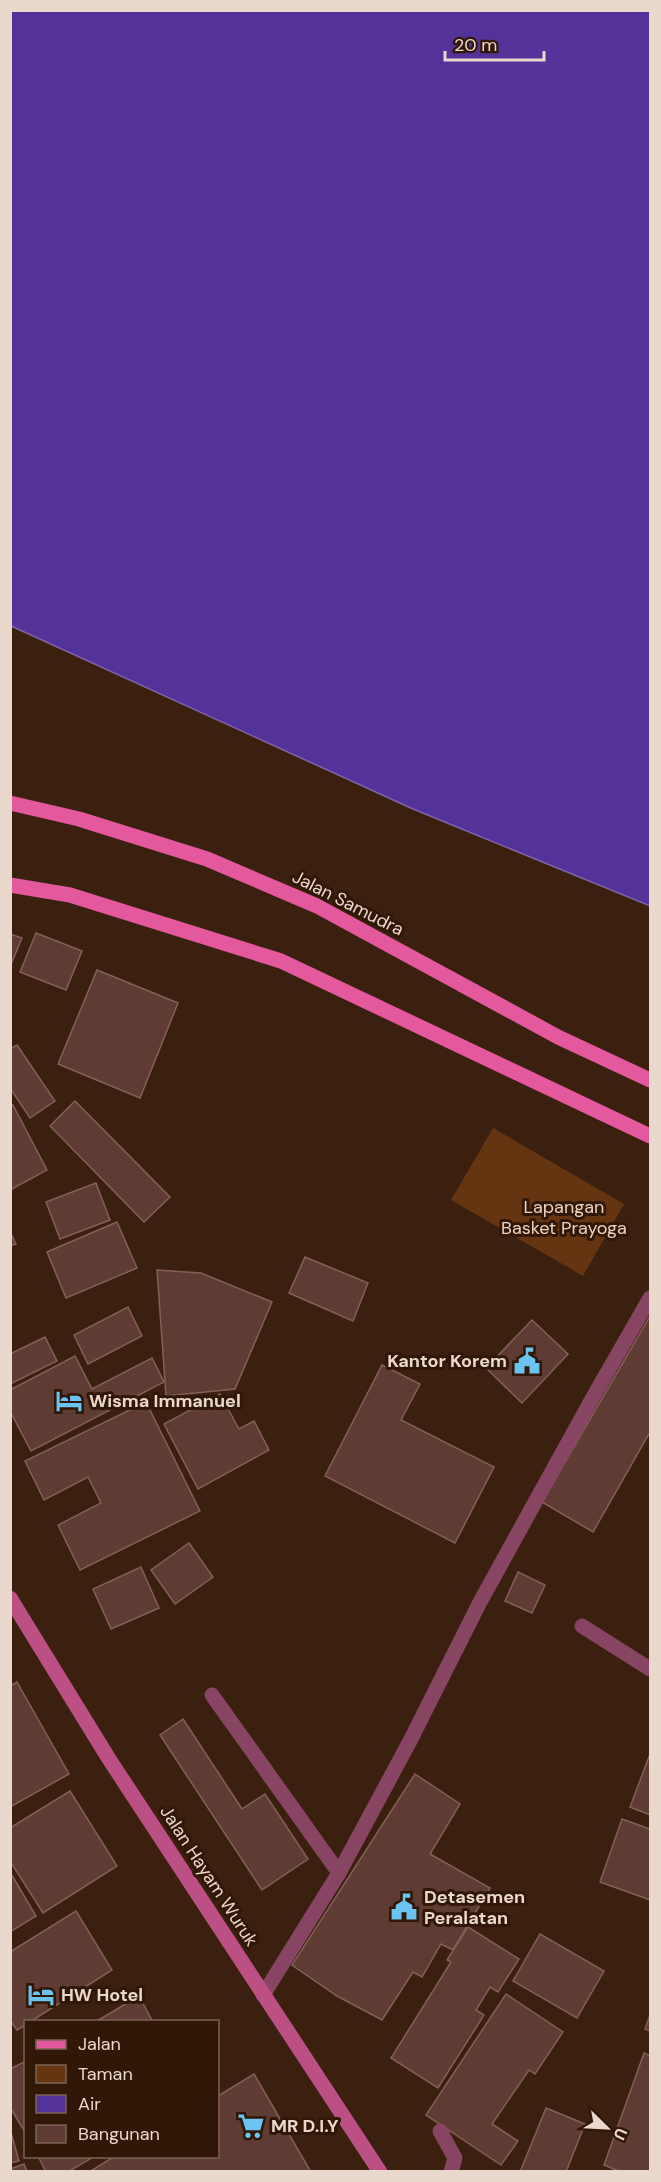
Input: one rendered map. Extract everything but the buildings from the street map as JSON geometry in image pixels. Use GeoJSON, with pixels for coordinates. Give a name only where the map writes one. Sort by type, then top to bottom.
{"type":"FeatureCollection","features":[{"type":"Feature","properties":{"kind":"main road","name":"Jalan Samudra"},"geometry":{"type":"LineString","coordinates":[[10,803],[79,819],[207,859],[317,906],[558,1037],[651,1080]]}},
{"type":"Feature","properties":{"kind":"main road"},"geometry":{"type":"LineString","coordinates":[[10,885],[70,895],[281,961],[651,1136]]}},
{"type":"Feature","properties":{"kind":"main road","name":"Jalan Hayam Wuruk"},"geometry":{"type":"LineString","coordinates":[[10,1598],[109,1760],[380,2172]]}},
{"type":"Feature","properties":{"kind":"street"},"geometry":{"type":"LineString","coordinates":[[263,1995],[339,1873],[410,1741],[480,1602],[592,1399],[651,1298]]}},
{"type":"Feature","properties":{"kind":"street"},"geometry":{"type":"LineString","coordinates":[[582,1626],[651,1669]]}},
{"type":"Feature","properties":{"kind":"street"},"geometry":{"type":"LineString","coordinates":[[212,1695],[339,1873]]}},
{"type":"Feature","properties":{"kind":"street"},"geometry":{"type":"LineString","coordinates":[[440,2131],[455,2158],[451,2172]]}},
{"type":"Feature","properties":{"kind":"green space","name":"Lapangan Basket Prayoga"},"geometry":{"type":"Polygon","coordinates":[[[493,1128],[624,1204],[583,1276],[451,1200],[493,1128]]]}},
{"type":"Feature","properties":{"kind":"water"},"geometry":{"type":"Polygon","coordinates":[[[11,10],[650,11],[650,906],[413,809],[11,626],[11,10]]]}},
{"type":"Feature","properties":{"kind":"place","name":"Kantor Korem"},"geometry":{"type":"Point","coordinates":[527,1361]}},
{"type":"Feature","properties":{"kind":"place","name":"Wisma Immanuel"},"geometry":{"type":"Point","coordinates":[69,1401]}},
{"type":"Feature","properties":{"kind":"place","name":"Detasemen Peralatan"},"geometry":{"type":"Point","coordinates":[404,1907]}},
{"type":"Feature","properties":{"kind":"place","name":"HW Hotel"},"geometry":{"type":"Point","coordinates":[41,1995]}},
{"type":"Feature","properties":{"kind":"place","name":"MR D.I.Y"},"geometry":{"type":"Point","coordinates":[251,2126]}}]}
